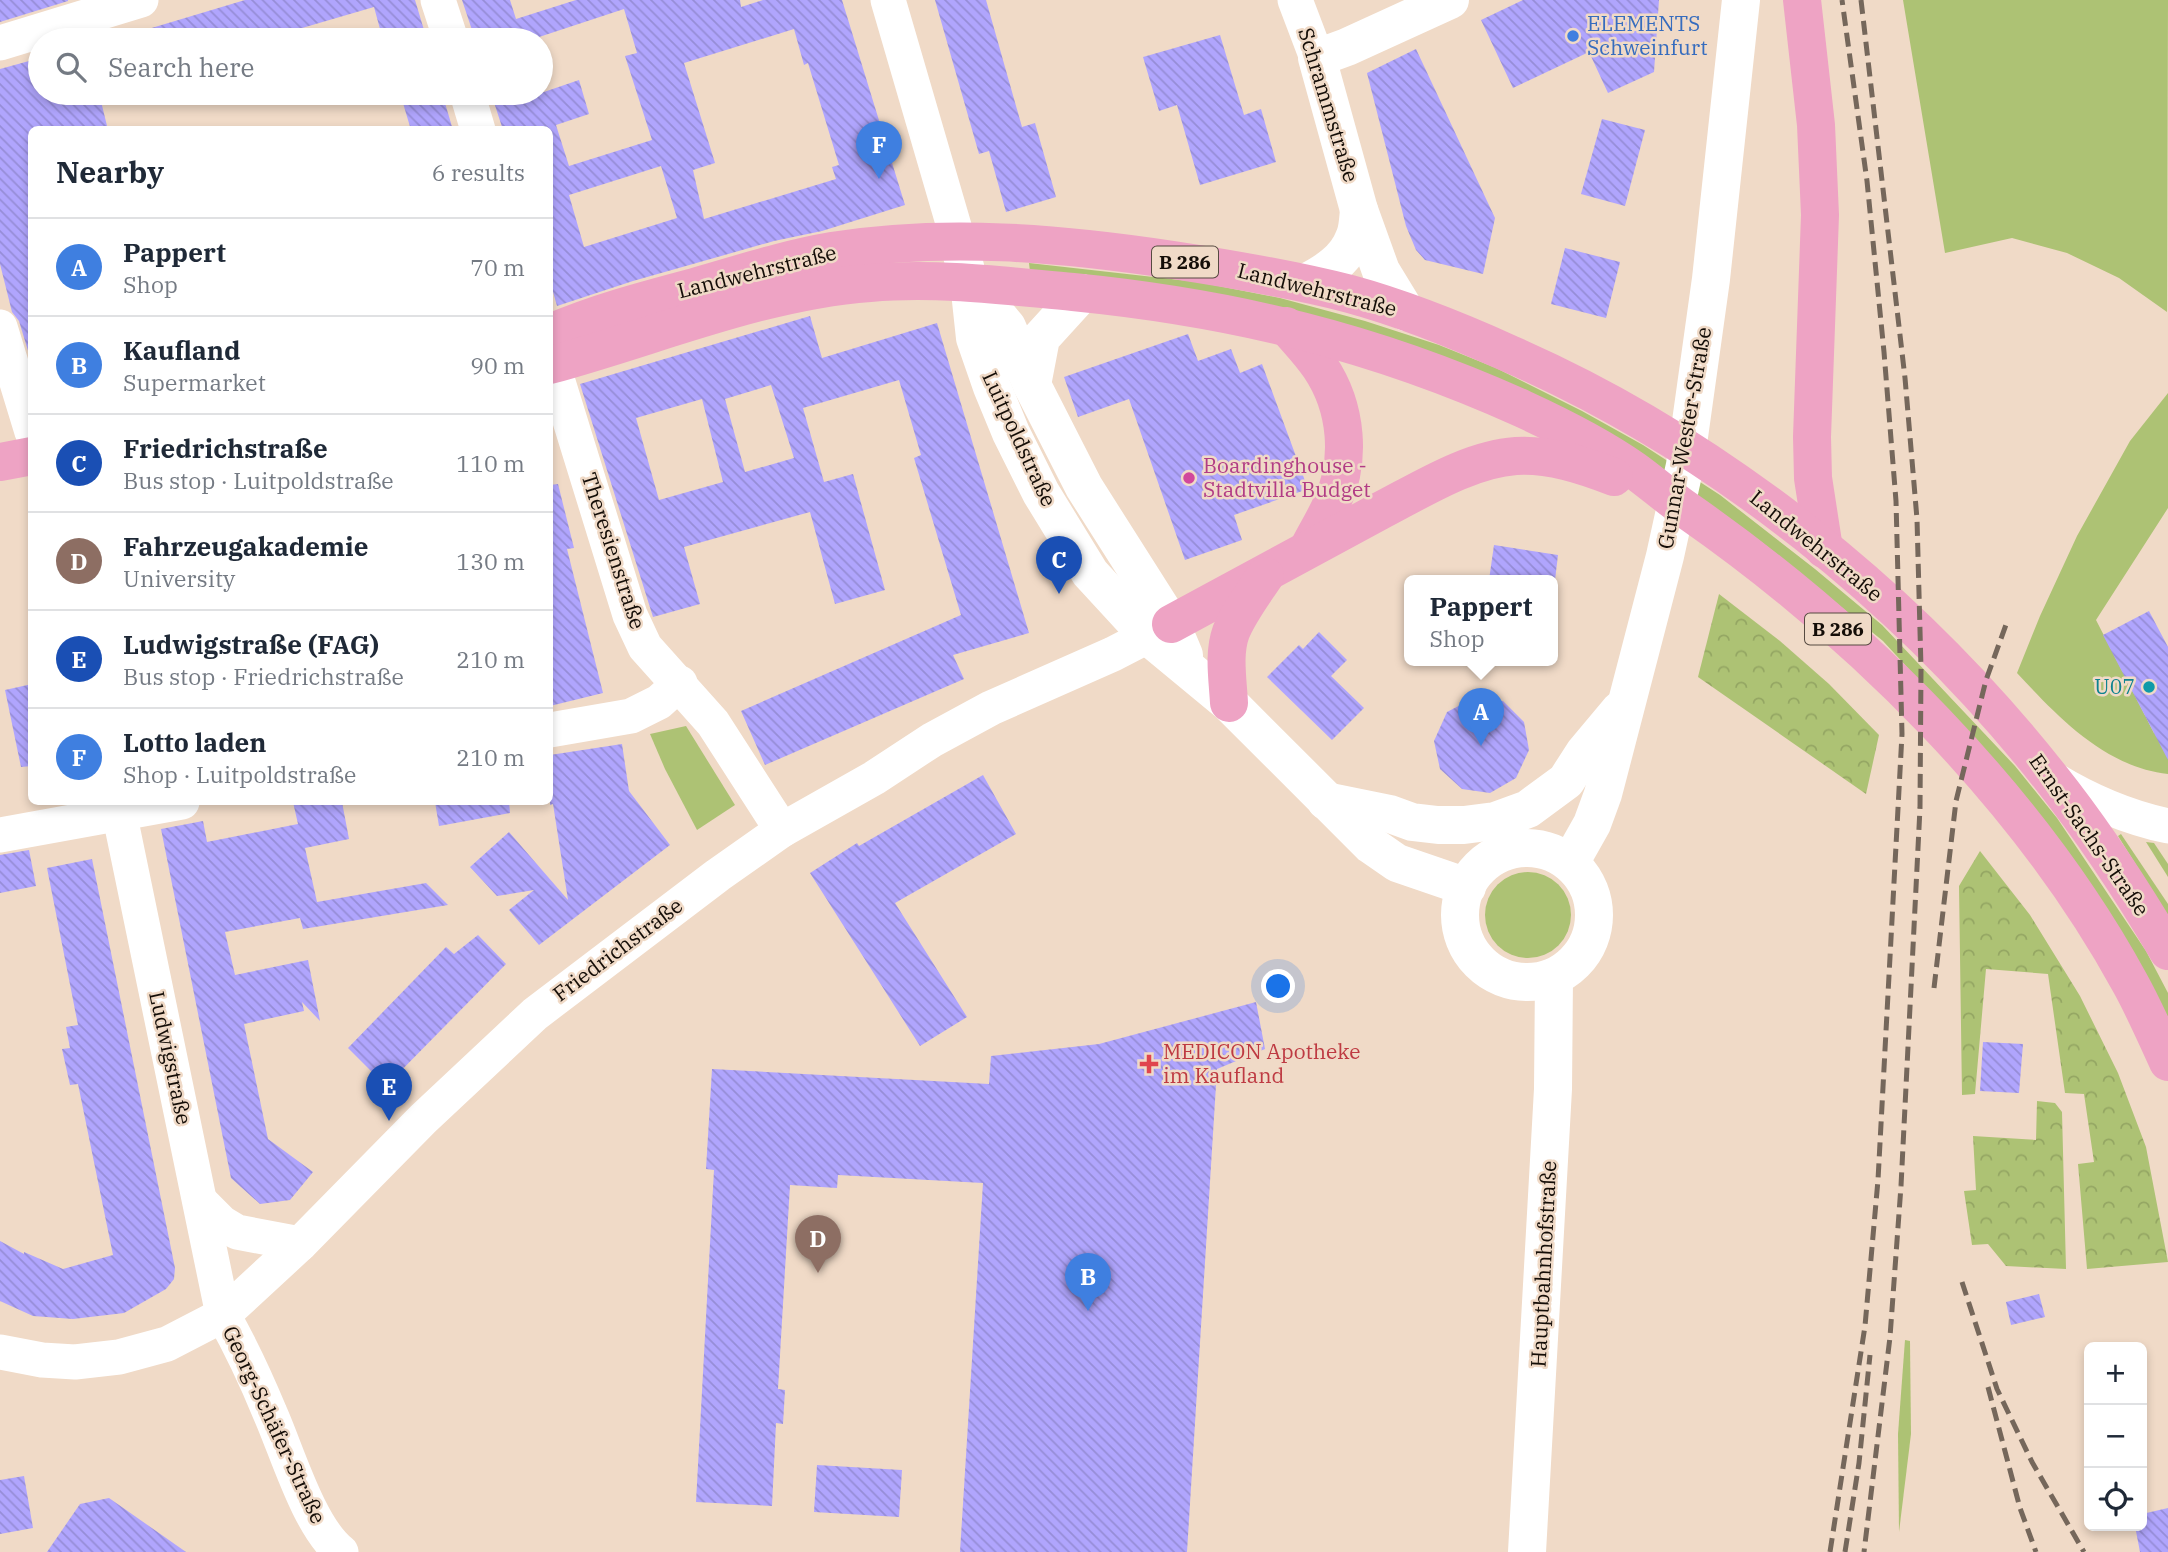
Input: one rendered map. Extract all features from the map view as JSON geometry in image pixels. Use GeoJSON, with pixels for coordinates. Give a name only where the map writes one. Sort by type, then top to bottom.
{"type":"FeatureCollection","features":[{"type":"Feature","properties":{"kind":"main road"},"geometry":{"type":"LineString","coordinates":[[1802,0],[1816,125],[1820,215],[1812,437],[1814,478],[1824,549]]}},
{"type":"Feature","properties":{"kind":"main road","name":"Landwehrstraße"},"geometry":{"type":"LineString","coordinates":[[553,352],[586,317],[794,258],[923,241],[1020,243],[1135,254],[1305,283],[1353,295],[1472,337],[1593,393],[1700,457],[1864,581],[1936,649],[2005,723]]}},
{"type":"Feature","properties":{"kind":"main road","name":"Landwehrstraße"},"geometry":{"type":"LineString","coordinates":[[553,354],[773,300],[867,283],[969,282],[1189,306],[1286,326],[1388,356],[1526,410],[1632,469],[1745,551],[1825,617],[1921,708],[1988,783],[2051,860],[2132,986],[2168,1062]]}},
{"type":"Feature","properties":{"kind":"main road"},"geometry":{"type":"LineString","coordinates":[[1286,326],[1320,366],[1335,393],[1344,432],[1342,470],[1332,503],[1308,548]]}},
{"type":"Feature","properties":{"kind":"main road"},"geometry":{"type":"LineString","coordinates":[[0,438],[28,433]]}},
{"type":"Feature","properties":{"kind":"main road"},"geometry":{"type":"LineString","coordinates":[[1160,630],[1267,574],[1308,548],[1440,480],[1484,462],[1515,456],[1551,458],[1584,466],[1669,497]]}},
{"type":"Feature","properties":{"kind":"main road"},"geometry":{"type":"LineString","coordinates":[[0,462],[28,457]]}},
{"type":"Feature","properties":{"kind":"main road"},"geometry":{"type":"LineString","coordinates":[[1229,703],[1227,663],[1230,633],[1267,574]]}},
{"type":"Feature","properties":{"kind":"main road","name":"Ernst-Sachs-Straße"},"geometry":{"type":"LineString","coordinates":[[2005,723],[2053,779],[2112,862],[2168,951]]}},
{"type":"Feature","properties":{"kind":"street"},"geometry":{"type":"LineString","coordinates":[[49,28],[141,0]]}},
{"type":"Feature","properties":{"kind":"street"},"geometry":{"type":"LineString","coordinates":[[438,0],[447,28]]}},
{"type":"Feature","properties":{"kind":"street","name":"Luitpoldstraße"},"geometry":{"type":"LineString","coordinates":[[888,0],[969,282],[975,338],[1011,433],[1041,493],[1090,573],[1160,630]]}},
{"type":"Feature","properties":{"kind":"street","name":"Schrammstraße"},"geometry":{"type":"LineString","coordinates":[[1295,0],[1317,58],[1359,210],[1381,271],[1406,312]]}},
{"type":"Feature","properties":{"kind":"street"},"geometry":{"type":"LineString","coordinates":[[1317,58],[1450,0]]}},
{"type":"Feature","properties":{"kind":"street","name":"Gunnar-Wester-Straße"},"geometry":{"type":"LineString","coordinates":[[1570,863],[1592,824],[1603,794],[1665,556],[1685,465],[1711,279],[1741,0]]}},
{"type":"Feature","properties":{"kind":"street"},"geometry":{"type":"LineString","coordinates":[[0,43],[28,34]]}},
{"type":"Feature","properties":{"kind":"street"},"geometry":{"type":"LineString","coordinates":[[471,105],[477,126]]}},
{"type":"Feature","properties":{"kind":"street","name":"Schrammstraße"},"geometry":{"type":"LineString","coordinates":[[1305,283],[1325,273],[1342,258],[1354,238],[1359,210]]}},
{"type":"Feature","properties":{"kind":"street","name":"Luitpoldstraße"},"geometry":{"type":"LineString","coordinates":[[969,282],[1007,327],[1032,385],[1160,630],[1191,670],[1229,703],[1371,845],[1397,863],[1466,887]]}},
{"type":"Feature","properties":{"kind":"street"},"geometry":{"type":"LineString","coordinates":[[1032,385],[1041,338],[1083,293]]}},
{"type":"Feature","properties":{"kind":"street"},"geometry":{"type":"LineString","coordinates":[[0,327],[28,419]]}},
{"type":"Feature","properties":{"kind":"street","name":"Theresienstraße"},"geometry":{"type":"LineString","coordinates":[[553,365],[629,615],[645,647],[713,723],[782,830]]}},
{"type":"Feature","properties":{"kind":"street","name":"Friedrichstraße"},"geometry":{"type":"LineString","coordinates":[[223,1315],[300,1244],[422,1119],[535,1014],[644,929],[782,830],[874,778],[932,740],[991,708],[1160,630]]}},
{"type":"Feature","properties":{"kind":"street"},"geometry":{"type":"LineString","coordinates":[[553,729],[631,716],[659,702],[680,683]]}},
{"type":"Feature","properties":{"kind":"street"},"geometry":{"type":"LineString","coordinates":[[1326,801],[1390,814],[1412,822],[1464,825],[1495,821],[1528,809],[1566,781],[1584,753],[1628,700]]}},
{"type":"Feature","properties":{"kind":"street"},"geometry":{"type":"LineString","coordinates":[[2053,779],[2118,812],[2168,825]]}},
{"type":"Feature","properties":{"kind":"street"},"geometry":{"type":"LineString","coordinates":[[0,835],[118,808],[150,805]]}},
{"type":"Feature","properties":{"kind":"street","name":"Ludwigstraße"},"geometry":{"type":"LineString","coordinates":[[118,808],[223,1315]]}},
{"type":"Feature","properties":{"kind":"street"},"geometry":{"type":"LineString","coordinates":[[1521,848],[1555,854],[1570,863],[1583,877],[1595,914],[1592,934],[1584,952],[1554,977],[1538,981],[1520,982],[1489,970],[1476,958],[1466,942],[1461,924],[1461,905],[1466,887],[1476,872],[1504,852],[1521,848]]}},
{"type":"Feature","properties":{"kind":"street","name":"Hauptbahnhofstraße"},"geometry":{"type":"LineString","coordinates":[[1527,1552],[1553,1089],[1554,977]]}},
{"type":"Feature","properties":{"kind":"street"},"geometry":{"type":"LineString","coordinates":[[200,1201],[222,1223],[237,1232],[300,1244]]}},
{"type":"Feature","properties":{"kind":"street","name":"Georg-Schäfer-Straße"},"geometry":{"type":"LineString","coordinates":[[0,1352],[42,1360],[75,1362],[119,1357],[167,1344],[223,1315],[253,1372],[308,1504],[331,1544],[341,1552]]}},
{"type":"Feature","properties":{"kind":"green space"},"geometry":{"type":"Polygon","coordinates":[[[1903,0],[2168,0],[2167,312],[2119,278],[2067,253],[2012,238],[1945,253],[1903,0]]]}},
{"type":"Feature","properties":{"kind":"green space"},"geometry":{"type":"Polygon","coordinates":[[[1029,263],[1198,282],[1280,298],[1439,345],[1496,368],[1582,411],[1643,445],[1720,495],[1882,625],[2015,766],[2057,818],[2146,951],[2168,993],[2168,1017],[1986,753],[1883,641],[1759,540],[1563,415],[1030,272],[1029,263]]]}},
{"type":"Feature","properties":{"kind":"green space"},"geometry":{"type":"Polygon","coordinates":[[[2168,393],[2168,508],[2096,620],[2154,733],[2168,727],[2168,774],[2145,769],[2103,751],[2066,722],[2017,673],[2077,536],[2130,441],[2168,393]]]}},
{"type":"Feature","properties":{"kind":"green space"},"geometry":{"type":"Polygon","coordinates":[[[1719,594],[1780,641],[1829,684],[1879,735],[1866,794],[1698,677],[1719,594]]]}},
{"type":"Feature","properties":{"kind":"green space"},"geometry":{"type":"Polygon","coordinates":[[[686,726],[735,805],[697,830],[650,734],[686,726]]]}},
{"type":"Feature","properties":{"kind":"green space"},"geometry":{"type":"Polygon","coordinates":[[[2121,834],[2168,904],[2168,916],[2118,836],[2121,834]]]}},
{"type":"Feature","properties":{"kind":"green space"},"geometry":{"type":"Polygon","coordinates":[[[2146,842],[2154,843],[2168,864],[2168,877],[2146,842]]]}},
{"type":"Feature","properties":{"kind":"green space"},"geometry":{"type":"Polygon","coordinates":[[[1980,851],[2030,915],[2080,996],[2118,1073],[2146,1147],[2168,1262],[2087,1269],[2078,1164],[2094,1162],[2084,1094],[2065,1093],[2048,974],[1986,969],[1975,1094],[1962,1095],[1959,886],[1980,851]]]}},
{"type":"Feature","properties":{"kind":"green space"},"geometry":{"type":"Polygon","coordinates":[[[1528,872],[1544,876],[1558,885],[1567,899],[1571,915],[1567,931],[1558,945],[1544,954],[1528,958],[1512,954],[1498,945],[1489,931],[1485,915],[1489,899],[1498,885],[1512,876],[1528,872]]]}},
{"type":"Feature","properties":{"kind":"green space"},"geometry":{"type":"Polygon","coordinates":[[[2037,1101],[2055,1103],[2062,1112],[2066,1269],[2006,1266],[1988,1244],[1972,1245],[1964,1191],[1976,1190],[1973,1136],[2036,1140],[2037,1101]]]}},
{"type":"Feature","properties":{"kind":"green space"},"geometry":{"type":"Polygon","coordinates":[[[1905,1340],[1910,1341],[1911,1434],[1899,1532],[1898,1434],[1905,1340]]]}},
{"type":"Feature","properties":{"kind":"building"},"geometry":{"type":"Polygon","coordinates":[[[0,0],[68,0],[68,1],[0,22],[0,0]]]}},
{"type":"Feature","properties":{"kind":"building"},"geometry":{"type":"Polygon","coordinates":[[[245,0],[415,0],[423,28],[380,28],[374,7],[302,28],[152,28],[245,0]]]}},
{"type":"Feature","properties":{"kind":"building"},"geometry":{"type":"Polygon","coordinates":[[[462,0],[510,0],[516,19],[576,0],[740,0],[741,7],[763,0],[842,0],[905,205],[822,231],[774,241],[633,281],[557,306],[553,292],[553,126],[502,126],[495,105],[553,105],[553,89],[579,80],[589,114],[556,125],[569,166],[652,140],[625,56],[637,53],[624,9],[553,32],[553,28],[471,28],[462,0]],[[794,29],[684,63],[715,163],[693,170],[704,219],[836,179],[832,167],[839,165],[808,63],[804,65],[794,29]],[[661,166],[569,195],[584,247],[677,218],[661,166]]]}},
{"type":"Feature","properties":{"kind":"building"},"geometry":{"type":"Polygon","coordinates":[[[935,0],[986,0],[1022,127],[1035,123],[1056,197],[1006,212],[989,151],[979,154],[935,0]]]}},
{"type":"Feature","properties":{"kind":"building","name":"ELEMENTS Schweinfurt"},"geometry":{"type":"Polygon","coordinates":[[[1523,0],[1659,0],[1654,72],[1608,93],[1589,52],[1513,88],[1481,20],[1523,0]]]}},
{"type":"Feature","properties":{"kind":"building"},"geometry":{"type":"Polygon","coordinates":[[[1220,35],[1244,115],[1261,109],[1276,162],[1200,185],[1177,105],[1159,111],[1143,57],[1220,35]]]}},
{"type":"Feature","properties":{"kind":"building"},"geometry":{"type":"Polygon","coordinates":[[[1416,49],[1495,218],[1483,274],[1425,260],[1416,250],[1406,226],[1367,73],[1416,49]]]}},
{"type":"Feature","properties":{"kind":"building"},"geometry":{"type":"Polygon","coordinates":[[[28,61],[28,105],[102,105],[107,126],[28,126],[28,351],[19,321],[12,312],[0,264],[0,69],[28,61]]]}},
{"type":"Feature","properties":{"kind":"building"},"geometry":{"type":"Polygon","coordinates":[[[404,105],[446,105],[452,126],[410,126],[404,105]]]}},
{"type":"Feature","properties":{"kind":"building"},"geometry":{"type":"Polygon","coordinates":[[[1602,119],[1645,130],[1625,206],[1581,194],[1602,119]]]}},
{"type":"Feature","properties":{"kind":"building"},"geometry":{"type":"Polygon","coordinates":[[[1565,248],[1620,262],[1606,318],[1551,304],[1565,248]]]}},
{"type":"Feature","properties":{"kind":"building"},"geometry":{"type":"Polygon","coordinates":[[[810,316],[822,358],[937,323],[1029,633],[953,655],[964,679],[765,765],[741,711],[961,615],[914,458],[921,455],[899,380],[803,408],[824,482],[853,474],[885,590],[835,604],[810,512],[684,547],[700,604],[653,617],[580,384],[810,316]],[[771,385],[725,399],[745,472],[794,458],[771,385]],[[702,399],[636,418],[659,500],[723,482],[702,399]]]}},
{"type":"Feature","properties":{"kind":"building"},"geometry":{"type":"Polygon","coordinates":[[[1188,334],[1198,361],[1231,349],[1240,373],[1262,364],[1308,489],[1234,515],[1242,540],[1185,560],[1129,399],[1078,417],[1064,377],[1188,334]]]}},
{"type":"Feature","properties":{"kind":"building"},"geometry":{"type":"Polygon","coordinates":[[[558,484],[574,548],[567,549],[603,693],[553,705],[553,485],[558,484]]]}},
{"type":"Feature","properties":{"kind":"building"},"geometry":{"type":"Polygon","coordinates":[[[1494,545],[1558,555],[1556,575],[1490,575],[1494,545]]]}},
{"type":"Feature","properties":{"kind":"building","name":"U07"},"geometry":{"type":"Polygon","coordinates":[[[2149,611],[2168,647],[2168,760],[2103,635],[2149,611]]]}},
{"type":"Feature","properties":{"kind":"building"},"geometry":{"type":"Polygon","coordinates":[[[1319,632],[1347,660],[1331,676],[1364,708],[1332,740],[1267,677],[1299,645],[1303,649],[1319,632]]]}},
{"type":"Feature","properties":{"kind":"building"},"geometry":{"type":"Polygon","coordinates":[[[28,685],[28,766],[21,767],[5,690],[28,685]]]}},
{"type":"Feature","properties":{"kind":"building"},"geometry":{"type":"Polygon","coordinates":[[[1472,699],[1503,701],[1524,722],[1529,750],[1516,778],[1490,793],[1462,789],[1440,769],[1434,741],[1447,712],[1472,699]]]}},
{"type":"Feature","properties":{"kind":"building"},"geometry":{"type":"Polygon","coordinates":[[[622,744],[629,791],[670,845],[539,945],[509,910],[534,890],[497,896],[470,867],[509,832],[568,900],[553,804],[553,755],[622,744]]]}},
{"type":"Feature","properties":{"kind":"building"},"geometry":{"type":"Polygon","coordinates":[[[983,775],[1016,834],[895,903],[967,1017],[920,1046],[810,873],[857,843],[859,846],[983,775]]]}},
{"type":"Feature","properties":{"kind":"building"},"geometry":{"type":"Polygon","coordinates":[[[294,805],[343,805],[349,839],[305,848],[317,902],[426,883],[448,905],[303,929],[300,918],[225,932],[235,975],[308,960],[320,1021],[302,1002],[304,1011],[244,1024],[268,1139],[313,1172],[290,1200],[260,1204],[231,1178],[161,829],[203,821],[207,842],[298,824],[294,805]]]}},
{"type":"Feature","properties":{"kind":"building"},"geometry":{"type":"Polygon","coordinates":[[[436,805],[509,805],[510,813],[439,826],[436,805]]]}},
{"type":"Feature","properties":{"kind":"building"},"geometry":{"type":"Polygon","coordinates":[[[29,850],[36,886],[0,893],[0,855],[29,850]]]}},
{"type":"Feature","properties":{"kind":"building"},"geometry":{"type":"Polygon","coordinates":[[[92,859],[175,1268],[174,1279],[166,1289],[124,1313],[73,1319],[33,1316],[0,1301],[0,1241],[24,1254],[63,1269],[113,1255],[78,1084],[70,1085],[62,1049],[70,1048],[66,1027],[78,1025],[47,868],[92,859]]]}},
{"type":"Feature","properties":{"kind":"building"},"geometry":{"type":"Polygon","coordinates":[[[478,935],[506,964],[386,1086],[348,1048],[446,947],[454,954],[478,935]]]}},
{"type":"Feature","properties":{"kind":"building"},"geometry":{"type":"Polygon","coordinates":[[[1256,1002],[1265,1049],[1217,1069],[1187,1552],[960,1552],[983,1183],[838,1175],[837,1188],[790,1185],[778,1389],[785,1390],[783,1424],[776,1423],[772,1506],[696,1502],[714,1170],[706,1169],[712,1069],[989,1084],[991,1056],[1099,1044],[1256,1002]]]}},
{"type":"Feature","properties":{"kind":"building"},"geometry":{"type":"Polygon","coordinates":[[[1983,1042],[2023,1044],[2019,1093],[1980,1091],[1983,1042]]]}},
{"type":"Feature","properties":{"kind":"building"},"geometry":{"type":"Polygon","coordinates":[[[2039,1294],[2045,1317],[2011,1325],[2006,1302],[2039,1294]]]}},
{"type":"Feature","properties":{"kind":"building"},"geometry":{"type":"Polygon","coordinates":[[[817,1465],[902,1470],[899,1517],[814,1512],[817,1465]]]}},
{"type":"Feature","properties":{"kind":"building"},"geometry":{"type":"Polygon","coordinates":[[[24,1476],[33,1528],[0,1534],[0,1480],[24,1476]]]}},
{"type":"Feature","properties":{"kind":"building"},"geometry":{"type":"Polygon","coordinates":[[[109,1498],[186,1552],[47,1552],[80,1504],[109,1498]]]}},
{"type":"Feature","properties":{"kind":"building"},"geometry":{"type":"Polygon","coordinates":[[[2168,1508],[2168,1552],[2140,1552],[2136,1531],[2147,1531],[2147,1513],[2168,1508]]]}},
{"type":"Feature","properties":{"kind":"railway"},"geometry":{"type":"LineString","coordinates":[[1830,1552],[1865,1326],[1878,1180],[1902,734],[1896,501],[1884,352],[1867,181],[1842,0]]}},
{"type":"Feature","properties":{"kind":"railway"},"geometry":{"type":"LineString","coordinates":[[1861,0],[1905,378],[1917,519],[1921,668],[1920,808],[1901,1186],[1890,1337],[1864,1552]]}},
{"type":"Feature","properties":{"kind":"railway"},"geometry":{"type":"LineString","coordinates":[[1934,988],[1956,801],[1986,680],[2007,622]]}},
{"type":"Feature","properties":{"kind":"railway"},"geometry":{"type":"LineString","coordinates":[[1962,1282],[1997,1389],[2032,1462],[2084,1552]]}},
{"type":"Feature","properties":{"kind":"railway"},"geometry":{"type":"LineString","coordinates":[[1845,1552],[1859,1463],[1870,1355]]}},
{"type":"Feature","properties":{"kind":"railway"},"geometry":{"type":"LineString","coordinates":[[1988,1387],[2020,1508],[2036,1552]]}},
{"type":"Feature","properties":{"kind":"place","name":"ELEMENTS Schweinfurt"},"geometry":{"type":"Point","coordinates":[1573,36]}},
{"type":"Feature","properties":{"kind":"place","name":"Lotto laden"},"geometry":{"type":"Point","coordinates":[879,179]}},
{"type":"Feature","properties":{"kind":"place","name":"Boardinghouse - Stadtvilla Budget"},"geometry":{"type":"Point","coordinates":[1189,478]}},
{"type":"Feature","properties":{"kind":"place","name":"Friedrichstraße"},"geometry":{"type":"Point","coordinates":[1059,594]}},
{"type":"Feature","properties":{"kind":"place","name":"U07"},"geometry":{"type":"Point","coordinates":[2149,687]}},
{"type":"Feature","properties":{"kind":"place","name":"Pappert"},"geometry":{"type":"Point","coordinates":[1481,746]}},
{"type":"Feature","properties":{"kind":"place","name":"MEDICON Apotheke im Kaufland"},"geometry":{"type":"Point","coordinates":[1149,1064]}},
{"type":"Feature","properties":{"kind":"place","name":"Ludwigstraße (FAG)"},"geometry":{"type":"Point","coordinates":[389,1121]}},
{"type":"Feature","properties":{"kind":"place","name":"Fahrzeugakademie"},"geometry":{"type":"Point","coordinates":[818,1273]}},
{"type":"Feature","properties":{"kind":"place","name":"Kaufland"},"geometry":{"type":"Point","coordinates":[1088,1311]}}]}
